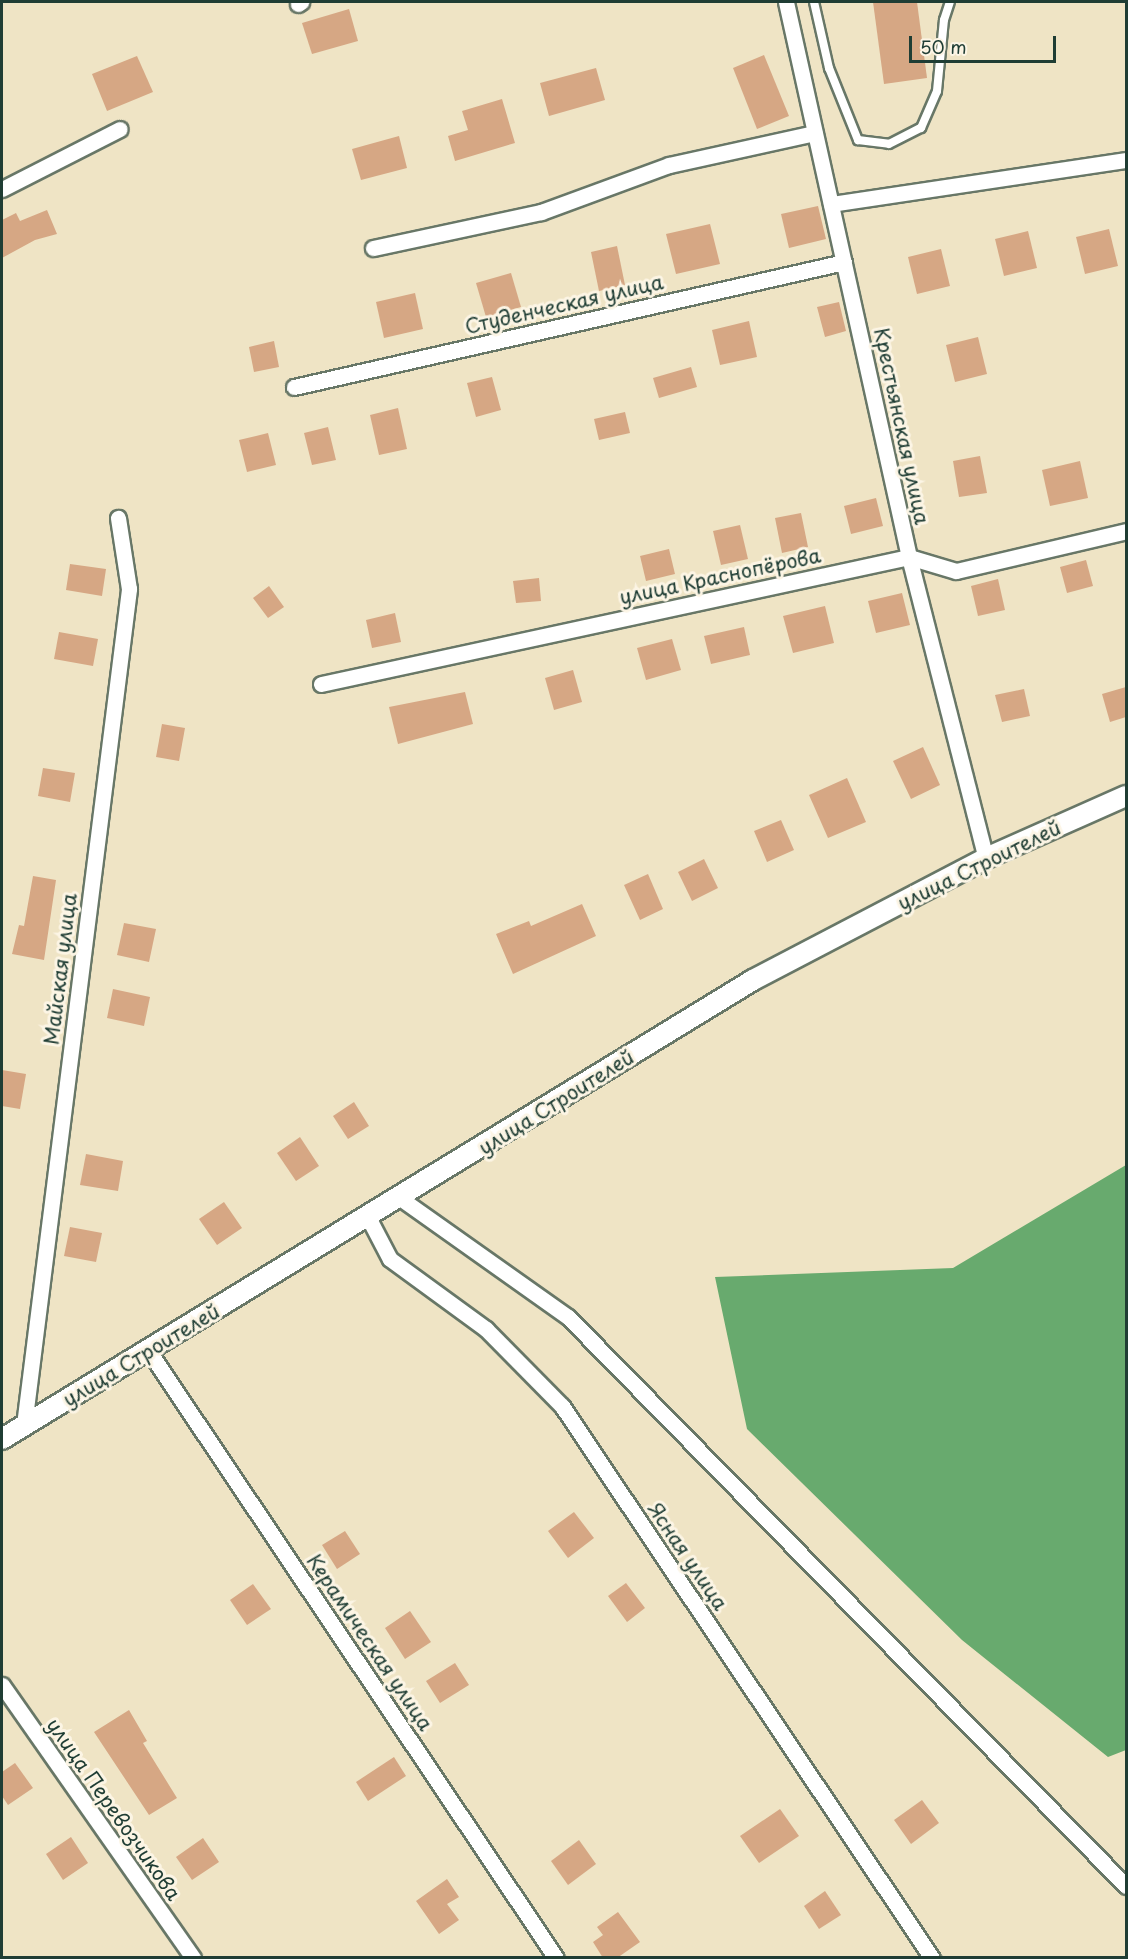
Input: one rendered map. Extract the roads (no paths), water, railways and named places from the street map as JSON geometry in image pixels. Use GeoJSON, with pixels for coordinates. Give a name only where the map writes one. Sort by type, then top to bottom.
{"type":"FeatureCollection","features":[{"type":"Feature","properties":{"kind":"street","name":"Крестьянская улица"},"geometry":{"type":"LineString","coordinates":[[786,2],[909,557],[987,858]]}},
{"type":"Feature","properties":{"kind":"street"},"geometry":{"type":"LineString","coordinates":[[2,189],[120,129]]}},
{"type":"Feature","properties":{"kind":"street"},"geometry":{"type":"LineString","coordinates":[[373,248],[541,212],[669,165],[815,133]]}},
{"type":"Feature","properties":{"kind":"street"},"geometry":{"type":"LineString","coordinates":[[831,204],[1126,160]]}},
{"type":"Feature","properties":{"kind":"street","name":"Студенческая улица"},"geometry":{"type":"LineString","coordinates":[[294,387],[844,262]]}},
{"type":"Feature","properties":{"kind":"street","name":"Майская улица"},"geometry":{"type":"LineString","coordinates":[[24,1425],[129,589],[118,518]]}},
{"type":"Feature","properties":{"kind":"street","name":"улица Краснопёрова"},"geometry":{"type":"LineString","coordinates":[[321,684],[909,557],[956,571],[1126,531]]}},
{"type":"Feature","properties":{"kind":"street","name":"улица Строителей"},"geometry":{"type":"LineString","coordinates":[[2,1439],[400,1198],[753,980],[987,858],[1126,796]]}},
{"type":"Feature","properties":{"kind":"street"},"geometry":{"type":"LineString","coordinates":[[400,1198],[568,1317],[1126,1886]]}},
{"type":"Feature","properties":{"kind":"street","name":"Ясная улица"},"geometry":{"type":"LineString","coordinates":[[368,1217],[390,1259],[486,1329],[562,1406],[932,1958]]}},
{"type":"Feature","properties":{"kind":"street","name":"Керамическая улица"},"geometry":{"type":"LineString","coordinates":[[148,1350],[556,1958]]}},
{"type":"Feature","properties":{"kind":"street","name":"улица Перевозчикова"},"geometry":{"type":"LineString","coordinates":[[2,1685],[192,1958]]}},
{"type":"Feature","properties":{"kind":"lane"},"geometry":{"type":"LineString","coordinates":[[814,2],[829,68],[858,140],[889,144],[921,128],[937,92],[944,20],[950,2]]}}]}
